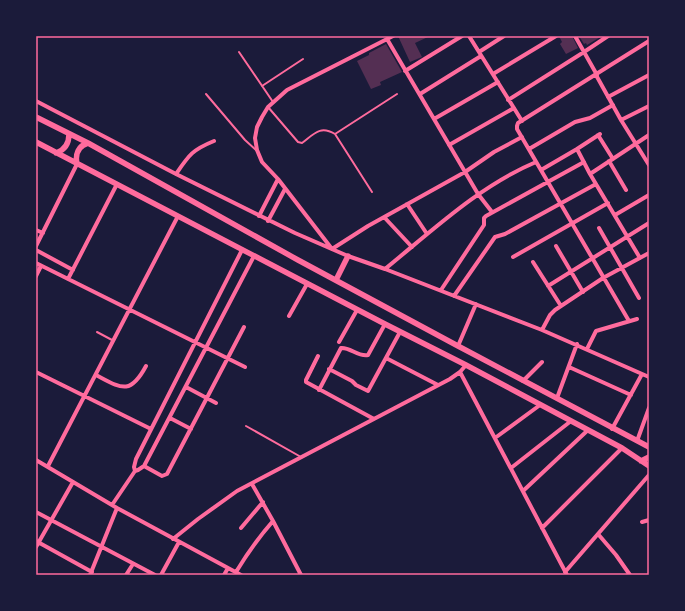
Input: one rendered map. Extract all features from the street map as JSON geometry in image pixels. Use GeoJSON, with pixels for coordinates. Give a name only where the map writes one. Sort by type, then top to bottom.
{"type":"FeatureCollection","features":[{"type":"Feature","properties":{"kind":"main road"},"geometry":{"type":"LineString","coordinates":[[36,117],[88,143],[336,280],[612,429],[649,447]]}},
{"type":"Feature","properties":{"kind":"main road"},"geometry":{"type":"LineString","coordinates":[[56,153],[63,150],[67,144],[69,134]]}},
{"type":"Feature","properties":{"kind":"main road"},"geometry":{"type":"LineString","coordinates":[[36,142],[357,310],[466,365],[622,448],[649,466]]}},
{"type":"Feature","properties":{"kind":"main road"},"geometry":{"type":"LineString","coordinates":[[77,164],[76,157],[78,151],[82,146],[88,143]]}},
{"type":"Feature","properties":{"kind":"main road"},"geometry":{"type":"LineString","coordinates":[[336,280],[348,256]]}},
{"type":"Feature","properties":{"kind":"main road"},"geometry":{"type":"LineString","coordinates":[[641,461],[649,457]]}},
{"type":"Feature","properties":{"kind":"street"},"geometry":{"type":"LineString","coordinates":[[332,249],[278,179],[262,162],[257,150],[255,138],[257,127],[268,107],[283,93],[393,36]]}},
{"type":"Feature","properties":{"kind":"street"},"geometry":{"type":"LineString","coordinates":[[405,71],[462,36]]}},
{"type":"Feature","properties":{"kind":"street"},"geometry":{"type":"LineString","coordinates":[[469,36],[522,122]]}},
{"type":"Feature","properties":{"kind":"street"},"geometry":{"type":"LineString","coordinates":[[479,52],[504,36]]}},
{"type":"Feature","properties":{"kind":"street"},"geometry":{"type":"LineString","coordinates":[[493,74],[556,36]]}},
{"type":"Feature","properties":{"kind":"street"},"geometry":{"type":"LineString","coordinates":[[575,36],[621,120],[649,163]]}},
{"type":"Feature","properties":{"kind":"street"},"geometry":{"type":"LineString","coordinates":[[508,100],[608,36]]}},
{"type":"Feature","properties":{"kind":"street"},"geometry":{"type":"LineString","coordinates":[[387,39],[464,172],[492,212]]}},
{"type":"Feature","properties":{"kind":"street"},"geometry":{"type":"LineString","coordinates":[[629,321],[516,127],[517,124],[649,41]]}},
{"type":"Feature","properties":{"kind":"street"},"geometry":{"type":"LineString","coordinates":[[420,94],[481,56]]}},
{"type":"Feature","properties":{"kind":"street"},"geometry":{"type":"LineString","coordinates":[[608,97],[649,75]]}},
{"type":"Feature","properties":{"kind":"street"},"geometry":{"type":"LineString","coordinates":[[434,119],[498,82]]}},
{"type":"Feature","properties":{"kind":"street"},"geometry":{"type":"LineString","coordinates":[[36,101],[268,221],[348,256],[441,290],[577,344],[649,377]]}},
{"type":"Feature","properties":{"kind":"street"},"geometry":{"type":"LineString","coordinates":[[528,149],[575,122],[590,118],[613,105]]}},
{"type":"Feature","properties":{"kind":"street"},"geometry":{"type":"LineString","coordinates":[[621,120],[649,106]]}},
{"type":"Feature","properties":{"kind":"street"},"geometry":{"type":"LineString","coordinates":[[449,145],[514,108]]}},
{"type":"Feature","properties":{"kind":"street"},"geometry":{"type":"LineString","coordinates":[[541,170],[599,134],[626,190]]}},
{"type":"Feature","properties":{"kind":"street"},"geometry":{"type":"LineString","coordinates":[[590,174],[649,135]]}},
{"type":"Feature","properties":{"kind":"street"},"geometry":{"type":"LineString","coordinates":[[332,249],[384,217],[464,172],[494,152],[522,137]]}},
{"type":"Feature","properties":{"kind":"street"},"geometry":{"type":"LineString","coordinates":[[176,174],[191,153],[214,141]]}},
{"type":"Feature","properties":{"kind":"street"},"geometry":{"type":"LineString","coordinates":[[577,149],[590,174],[640,258]]}},
{"type":"Feature","properties":{"kind":"street"},"geometry":{"type":"LineString","coordinates":[[386,269],[427,234],[478,194],[501,178],[536,162]]}},
{"type":"Feature","properties":{"kind":"street"},"geometry":{"type":"LineString","coordinates":[[441,290],[484,225],[484,218],[486,216],[584,162]]}},
{"type":"Feature","properties":{"kind":"street"},"geometry":{"type":"LineString","coordinates":[[36,246],[77,164]]}},
{"type":"Feature","properties":{"kind":"street"},"geometry":{"type":"LineString","coordinates":[[259,216],[278,179]]}},
{"type":"Feature","properties":{"kind":"street"},"geometry":{"type":"LineString","coordinates":[[68,279],[117,184]]}},
{"type":"Feature","properties":{"kind":"street"},"geometry":{"type":"LineString","coordinates":[[454,296],[493,238],[505,234],[596,184]]}},
{"type":"Feature","properties":{"kind":"street"},"geometry":{"type":"LineString","coordinates":[[268,221],[286,189]]}},
{"type":"Feature","properties":{"kind":"street"},"geometry":{"type":"LineString","coordinates":[[615,215],[649,195]]}},
{"type":"Feature","properties":{"kind":"street"},"geometry":{"type":"LineString","coordinates":[[514,257],[608,203]]}},
{"type":"Feature","properties":{"kind":"street"},"geometry":{"type":"LineString","coordinates":[[407,204],[427,234]]}},
{"type":"Feature","properties":{"kind":"street"},"geometry":{"type":"LineString","coordinates":[[48,466],[178,216]]}},
{"type":"Feature","properties":{"kind":"street"},"geometry":{"type":"LineString","coordinates":[[384,217],[412,247]]}},
{"type":"Feature","properties":{"kind":"street"},"geometry":{"type":"LineString","coordinates":[[548,286],[649,223]]}},
{"type":"Feature","properties":{"kind":"street"},"geometry":{"type":"LineString","coordinates":[[599,228],[639,298]]}},
{"type":"Feature","properties":{"kind":"street"},"geometry":{"type":"LineString","coordinates":[[36,230],[42,233]]}},
{"type":"Feature","properties":{"kind":"street"},"geometry":{"type":"LineString","coordinates":[[556,246],[583,292]]}},
{"type":"Feature","properties":{"kind":"street"},"geometry":{"type":"LineString","coordinates":[[36,250],[73,270]]}},
{"type":"Feature","properties":{"kind":"street"},"geometry":{"type":"LineString","coordinates":[[112,505],[134,471],[134,463],[242,250]]}},
{"type":"Feature","properties":{"kind":"street"},"geometry":{"type":"LineString","coordinates":[[542,330],[550,315],[561,306],[603,278],[649,253]]}},
{"type":"Feature","properties":{"kind":"street"},"geometry":{"type":"LineString","coordinates":[[134,471],[144,466],[254,256]]}},
{"type":"Feature","properties":{"kind":"street"},"geometry":{"type":"LineString","coordinates":[[533,262],[561,306]]}},
{"type":"Feature","properties":{"kind":"street"},"geometry":{"type":"LineString","coordinates":[[36,263],[245,368]]}},
{"type":"Feature","properties":{"kind":"street"},"geometry":{"type":"LineString","coordinates":[[36,276],[41,266]]}},
{"type":"Feature","properties":{"kind":"street"},"geometry":{"type":"LineString","coordinates":[[290,316],[307,284]]}},
{"type":"Feature","properties":{"kind":"street"},"geometry":{"type":"LineString","coordinates":[[458,346],[476,304]]}},
{"type":"Feature","properties":{"kind":"street"},"geometry":{"type":"LineString","coordinates":[[339,342],[357,310]]}},
{"type":"Feature","properties":{"kind":"street"},"geometry":{"type":"LineString","coordinates":[[587,349],[596,331],[637,319]]}},
{"type":"Feature","properties":{"kind":"street"},"geometry":{"type":"LineString","coordinates":[[319,390],[341,348],[347,348],[365,356],[368,355],[385,324]]}},
{"type":"Feature","properties":{"kind":"street"},"geometry":{"type":"LineString","coordinates":[[144,466],[162,476],[165,476],[244,327]]}},
{"type":"Feature","properties":{"kind":"street"},"geometry":{"type":"LineString","coordinates":[[329,369],[368,391],[400,332]]}},
{"type":"Feature","properties":{"kind":"street"},"geometry":{"type":"LineString","coordinates":[[557,398],[577,344]]}},
{"type":"Feature","properties":{"kind":"street"},"geometry":{"type":"LineString","coordinates":[[318,356],[306,381],[307,383],[374,420]]}},
{"type":"Feature","properties":{"kind":"street"},"geometry":{"type":"LineString","coordinates":[[386,358],[438,386]]}},
{"type":"Feature","properties":{"kind":"street"},"geometry":{"type":"LineString","coordinates":[[523,381],[542,362]]}},
{"type":"Feature","properties":{"kind":"street"},"geometry":{"type":"LineString","coordinates":[[174,539],[198,518],[224,500],[456,376],[466,365]]}},
{"type":"Feature","properties":{"kind":"street"},"geometry":{"type":"LineString","coordinates":[[96,375],[119,386],[129,386],[137,381],[146,366]]}},
{"type":"Feature","properties":{"kind":"street"},"geometry":{"type":"LineString","coordinates":[[569,367],[631,395]]}},
{"type":"Feature","properties":{"kind":"street"},"geometry":{"type":"LineString","coordinates":[[36,372],[151,429]]}},
{"type":"Feature","properties":{"kind":"street"},"geometry":{"type":"LineString","coordinates":[[460,372],[512,468],[566,573],[649,475]]}},
{"type":"Feature","properties":{"kind":"street"},"geometry":{"type":"LineString","coordinates":[[612,429],[642,374]]}},
{"type":"Feature","properties":{"kind":"street"},"geometry":{"type":"LineString","coordinates":[[186,387],[216,403]]}},
{"type":"Feature","properties":{"kind":"street"},"geometry":{"type":"LineString","coordinates":[[495,438],[540,405]]}},
{"type":"Feature","properties":{"kind":"street"},"geometry":{"type":"LineString","coordinates":[[637,441],[649,408]]}},
{"type":"Feature","properties":{"kind":"street"},"geometry":{"type":"LineString","coordinates":[[170,418],[191,428]]}},
{"type":"Feature","properties":{"kind":"street"},"geometry":{"type":"LineString","coordinates":[[512,468],[571,421]]}},
{"type":"Feature","properties":{"kind":"street"},"geometry":{"type":"LineString","coordinates":[[523,491],[588,430]]}},
{"type":"Feature","properties":{"kind":"street"},"geometry":{"type":"LineString","coordinates":[[542,528],[622,448]]}},
{"type":"Feature","properties":{"kind":"street"},"geometry":{"type":"LineString","coordinates":[[36,460],[117,508],[241,575]]}},
{"type":"Feature","properties":{"kind":"street"},"geometry":{"type":"LineString","coordinates":[[36,547],[37,541],[74,482]]}},
{"type":"Feature","properties":{"kind":"street"},"geometry":{"type":"LineString","coordinates":[[252,484],[273,521],[300,575]]}},
{"type":"Feature","properties":{"kind":"street"},"geometry":{"type":"LineString","coordinates":[[241,528],[262,502]]}},
{"type":"Feature","properties":{"kind":"street"},"geometry":{"type":"LineString","coordinates":[[37,541],[91,573],[117,508]]}},
{"type":"Feature","properties":{"kind":"street"},"geometry":{"type":"LineString","coordinates":[[36,512],[155,575]]}},
{"type":"Feature","properties":{"kind":"street"},"geometry":{"type":"LineString","coordinates":[[642,522],[649,520]]}},
{"type":"Feature","properties":{"kind":"street"},"geometry":{"type":"LineString","coordinates":[[236,572],[259,537],[273,521]]}},
{"type":"Feature","properties":{"kind":"street"},"geometry":{"type":"LineString","coordinates":[[598,534],[616,555],[630,575]]}},
{"type":"Feature","properties":{"kind":"street"},"geometry":{"type":"LineString","coordinates":[[162,575],[179,542]]}},
{"type":"Feature","properties":{"kind":"street"},"geometry":{"type":"LineString","coordinates":[[126,575],[133,564]]}},
{"type":"Feature","properties":{"kind":"street"},"geometry":{"type":"LineString","coordinates":[[224,575],[228,568]]}},
{"type":"Feature","properties":{"kind":"lane"},"geometry":{"type":"LineString","coordinates":[[239,52],[273,102]]}},
{"type":"Feature","properties":{"kind":"lane"},"geometry":{"type":"LineString","coordinates":[[262,86],[303,59]]}},
{"type":"Feature","properties":{"kind":"lane"},"geometry":{"type":"LineString","coordinates":[[206,94],[245,140],[257,150]]}},
{"type":"Feature","properties":{"kind":"lane"},"geometry":{"type":"LineString","coordinates":[[335,134],[397,94]]}},
{"type":"Feature","properties":{"kind":"lane"},"geometry":{"type":"LineString","coordinates":[[268,107],[298,142],[302,143],[320,130],[328,130],[335,134],[372,192]]}},
{"type":"Feature","properties":{"kind":"lane"},"geometry":{"type":"LineString","coordinates":[[97,332],[113,341]]}},
{"type":"Feature","properties":{"kind":"lane"},"geometry":{"type":"LineString","coordinates":[[246,426],[302,458]]}},
{"type":"Feature","properties":{"kind":"building"},"geometry":{"type":"Polygon","coordinates":[[[398,36],[430,36],[415,43],[422,57],[410,62],[398,36]]]}},
{"type":"Feature","properties":{"kind":"building"},"geometry":{"type":"Polygon","coordinates":[[[559,36],[572,36],[578,48],[566,54],[560,44],[562,42],[559,36]]]}},
{"type":"Feature","properties":{"kind":"building"},"geometry":{"type":"Polygon","coordinates":[[[579,36],[602,36],[587,45],[586,43],[584,44],[579,36]]]}},
{"type":"Feature","properties":{"kind":"building"},"geometry":{"type":"Polygon","coordinates":[[[386,44],[402,72],[380,82],[381,85],[371,89],[357,61],[386,44]]]}}]}
